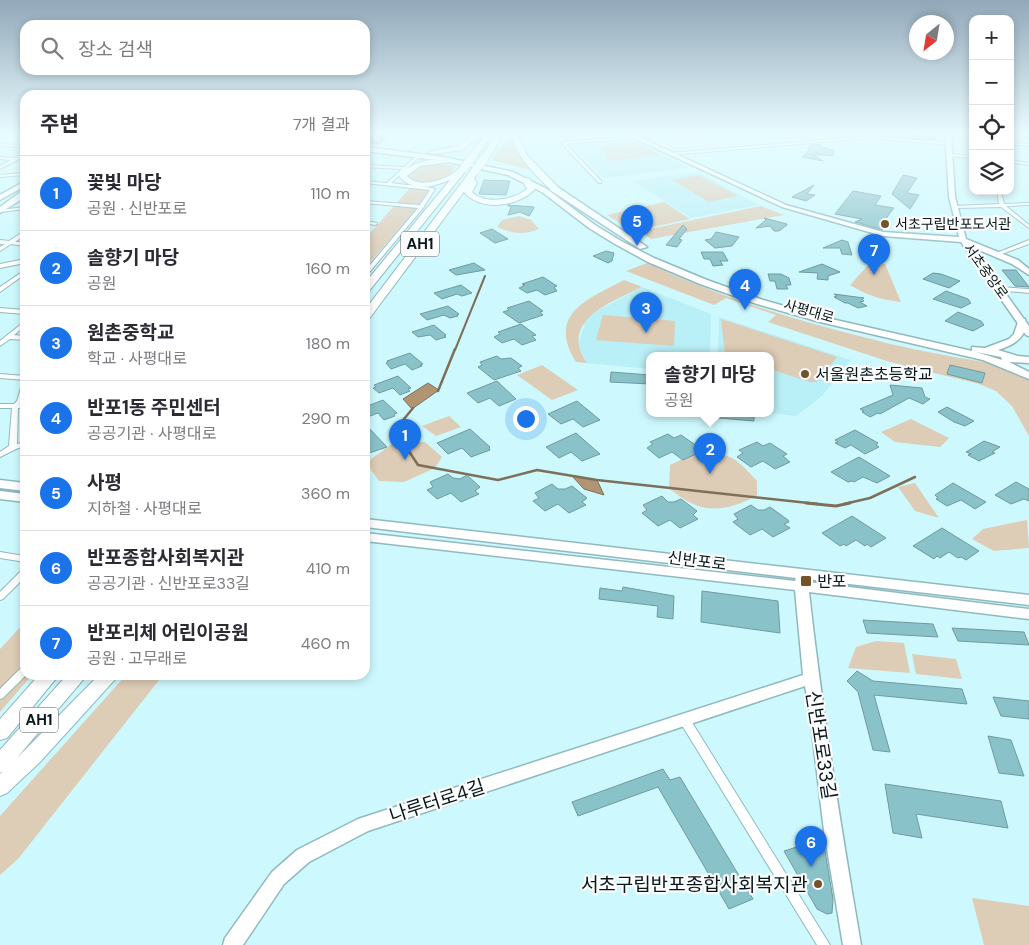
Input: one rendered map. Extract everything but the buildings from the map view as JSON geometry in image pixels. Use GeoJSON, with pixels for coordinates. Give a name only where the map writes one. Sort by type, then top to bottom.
{"type":"FeatureCollection","features":[{"type":"Feature","properties":{"kind":"highway"},"geometry":{"type":"LineString","coordinates":[[405,177],[409,182],[430,184],[444,181],[451,177]]}},
{"type":"Feature","properties":{"kind":"highway","name":"AH1"},"geometry":{"type":"LineString","coordinates":[[370,283],[457,177]]}},
{"type":"Feature","properties":{"kind":"highway","name":"AH1"},"geometry":{"type":"LineString","coordinates":[[370,310],[470,177]]}},
{"type":"Feature","properties":{"kind":"highway"},"geometry":{"type":"LineString","coordinates":[[473,177],[468,194],[474,198],[487,201],[508,201],[523,196],[531,189],[526,180]]}},
{"type":"Feature","properties":{"kind":"highway"},"geometry":{"type":"LineString","coordinates":[[543,177],[554,189]]}},
{"type":"Feature","properties":{"kind":"highway","name":"AH1"},"geometry":{"type":"LineString","coordinates":[[0,732],[46,680]]}},
{"type":"Feature","properties":{"kind":"highway","name":"AH1"},"geometry":{"type":"LineString","coordinates":[[0,764],[74,680]]}},
{"type":"Feature","properties":{"kind":"highway"},"geometry":{"type":"LineString","coordinates":[[0,787],[33,756],[105,680]]}},
{"type":"Feature","properties":{"kind":"main road","name":"사평대로"},"geometry":{"type":"LineString","coordinates":[[518,177],[526,180],[594,228],[634,251],[701,281],[764,303],[829,322],[937,347],[946,346],[974,350],[972,350],[1004,360],[1014,358],[1029,360]]}},
{"type":"Feature","properties":{"kind":"main road","name":"사평대로"},"geometry":{"type":"LineString","coordinates":[[537,177],[658,255],[718,282],[782,304],[972,350]]}},
{"type":"Feature","properties":{"kind":"main road"},"geometry":{"type":"LineString","coordinates":[[721,177],[769,200],[791,208],[883,234],[963,240],[1015,262],[1028,270]]}},
{"type":"Feature","properties":{"kind":"main road","name":"서초중앙로"},"geometry":{"type":"LineString","coordinates":[[951,177],[952,197],[963,240],[1000,289],[1028,332]]}},
{"type":"Feature","properties":{"kind":"main road"},"geometry":{"type":"LineString","coordinates":[[0,198],[20,185]]}},
{"type":"Feature","properties":{"kind":"main road"},"geometry":{"type":"LineString","coordinates":[[0,211],[20,197]]}},
{"type":"Feature","properties":{"kind":"main road"},"geometry":{"type":"LineString","coordinates":[[972,350],[1000,346],[1013,341],[1020,333],[1022,321]]}},
{"type":"Feature","properties":{"kind":"main road"},"geometry":{"type":"LineString","coordinates":[[972,350],[1029,376]]}},
{"type":"Feature","properties":{"kind":"main road"},"geometry":{"type":"LineString","coordinates":[[0,484],[20,486]]}},
{"type":"Feature","properties":{"kind":"main road"},"geometry":{"type":"LineString","coordinates":[[0,495],[20,497]]}},
{"type":"Feature","properties":{"kind":"main road","name":"신반포로"},"geometry":{"type":"LineString","coordinates":[[370,524],[801,580],[1029,614]]}},
{"type":"Feature","properties":{"kind":"main road","name":"신반포로"},"geometry":{"type":"LineString","coordinates":[[370,538],[1029,600]]}},
{"type":"Feature","properties":{"kind":"main road","name":"신반포로33길"},"geometry":{"type":"LineString","coordinates":[[801,580],[811,678],[852,945]]}},
{"type":"Feature","properties":{"kind":"main road","name":"나루터로4길"},"geometry":{"type":"LineString","coordinates":[[232,945],[278,878],[303,856],[357,829],[811,678]]}},
{"type":"Feature","properties":{"kind":"street"},"geometry":{"type":"LineString","coordinates":[[388,184],[395,177]]}},
{"type":"Feature","properties":{"kind":"street"},"geometry":{"type":"LineString","coordinates":[[594,177],[599,182]]}},
{"type":"Feature","properties":{"kind":"street"},"geometry":{"type":"LineString","coordinates":[[370,182],[433,189],[422,207],[370,268]]}},
{"type":"Feature","properties":{"kind":"street"},"geometry":{"type":"LineString","coordinates":[[1000,195],[1002,205],[1029,228]]}},
{"type":"Feature","properties":{"kind":"street"},"geometry":{"type":"LineString","coordinates":[[372,203],[422,207]]}},
{"type":"Feature","properties":{"kind":"street"},"geometry":{"type":"LineString","coordinates":[[955,207],[1029,204]]}},
{"type":"Feature","properties":{"kind":"street"},"geometry":{"type":"LineString","coordinates":[[0,211],[20,209]]}},
{"type":"Feature","properties":{"kind":"street"},"geometry":{"type":"LineString","coordinates":[[370,223],[375,224]]}},
{"type":"Feature","properties":{"kind":"street"},"geometry":{"type":"LineString","coordinates":[[0,249],[20,236]]}},
{"type":"Feature","properties":{"kind":"street"},"geometry":{"type":"LineString","coordinates":[[0,242],[20,244]]}},
{"type":"Feature","properties":{"kind":"street"},"geometry":{"type":"LineString","coordinates":[[997,254],[1028,243]]}},
{"type":"Feature","properties":{"kind":"street"},"geometry":{"type":"LineString","coordinates":[[0,266],[20,263]]}},
{"type":"Feature","properties":{"kind":"street"},"geometry":{"type":"LineString","coordinates":[[0,290],[20,276]]}},
{"type":"Feature","properties":{"kind":"street"},"geometry":{"type":"LineString","coordinates":[[1000,289],[1029,291]]}},
{"type":"Feature","properties":{"kind":"street"},"geometry":{"type":"LineString","coordinates":[[0,310],[20,312]]}},
{"type":"Feature","properties":{"kind":"street"},"geometry":{"type":"LineString","coordinates":[[0,344],[20,327]]}},
{"type":"Feature","properties":{"kind":"street"},"geometry":{"type":"LineString","coordinates":[[9,336],[20,337]]}},
{"type":"Feature","properties":{"kind":"street"},"geometry":{"type":"LineString","coordinates":[[0,376],[20,378]]}},
{"type":"Feature","properties":{"kind":"street"},"geometry":{"type":"LineString","coordinates":[[13,447],[15,408],[20,401]]}},
{"type":"Feature","properties":{"kind":"street"},"geometry":{"type":"LineString","coordinates":[[0,406],[20,407]]}},
{"type":"Feature","properties":{"kind":"street"},"geometry":{"type":"LineString","coordinates":[[0,455],[20,445]]}},
{"type":"Feature","properties":{"kind":"street"},"geometry":{"type":"LineString","coordinates":[[0,555],[20,558]]}},
{"type":"Feature","properties":{"kind":"street"},"geometry":{"type":"LineString","coordinates":[[0,597],[20,577]]}},
{"type":"Feature","properties":{"kind":"street"},"geometry":{"type":"LineString","coordinates":[[0,695],[20,675]]}},
{"type":"Feature","properties":{"kind":"street"},"geometry":{"type":"LineString","coordinates":[[684,719],[824,945]]}},
{"type":"Feature","properties":{"kind":"shaded area"},"geometry":{"type":"Polygon","coordinates":[[[448,177],[435,182],[424,182],[410,178],[448,177]]]}},
{"type":"Feature","properties":{"kind":"shaded area"},"geometry":{"type":"Polygon","coordinates":[[[661,177],[707,177],[759,205],[691,218],[633,181],[661,177]]]}},
{"type":"Feature","properties":{"kind":"shaded area"},"geometry":{"type":"Polygon","coordinates":[[[703,177],[738,196],[709,202],[672,180],[703,177]]]}},
{"type":"Feature","properties":{"kind":"shaded area"},"geometry":{"type":"Polygon","coordinates":[[[410,188],[429,190],[415,210],[370,262],[370,233],[410,188]]]}},
{"type":"Feature","properties":{"kind":"shaded area"},"geometry":{"type":"Polygon","coordinates":[[[664,202],[690,219],[633,231],[607,215],[664,202]]]}},
{"type":"Feature","properties":{"kind":"shaded area"},"geometry":{"type":"Polygon","coordinates":[[[761,206],[784,215],[651,239],[640,231],[761,206]]]}},
{"type":"Feature","properties":{"kind":"shaded area"},"geometry":{"type":"Polygon","coordinates":[[[519,216],[531,220],[539,229],[518,233],[497,227],[502,220],[519,216]]]}},
{"type":"Feature","properties":{"kind":"shaded area"},"geometry":{"type":"Polygon","coordinates":[[[647,263],[729,297],[814,324],[890,344],[1001,366],[1021,374],[1029,380],[1029,436],[1012,406],[996,391],[979,384],[890,362],[768,322],[776,315],[726,298],[714,305],[626,271],[647,263]]]}},
{"type":"Feature","properties":{"kind":"shaded area"},"geometry":{"type":"Polygon","coordinates":[[[870,263],[885,264],[901,302],[874,296],[850,285],[870,263]]]}},
{"type":"Feature","properties":{"kind":"shaded area"},"geometry":{"type":"Polygon","coordinates":[[[624,280],[642,287],[610,303],[589,318],[582,327],[579,337],[581,351],[587,363],[576,362],[568,345],[566,332],[569,320],[575,310],[585,302],[624,280]]]}},
{"type":"Feature","properties":{"kind":"shaded area"},"geometry":{"type":"Polygon","coordinates":[[[642,287],[711,314],[710,352],[646,352],[646,369],[587,363],[580,349],[579,342],[586,320],[599,310],[642,287]]]}},
{"type":"Feature","properties":{"kind":"shaded area"},"geometry":{"type":"Polygon","coordinates":[[[603,315],[675,321],[674,346],[596,340],[603,315]]]}},
{"type":"Feature","properties":{"kind":"shaded area","name":"서울원촌초등학교"},"geometry":{"type":"Polygon","coordinates":[[[719,317],[851,360],[822,396],[796,416],[774,413],[774,352],[718,352],[719,317]]]}},
{"type":"Feature","properties":{"kind":"shaded area"},"geometry":{"type":"Polygon","coordinates":[[[721,319],[837,357],[817,382],[810,382],[774,370],[774,352],[725,352],[721,319]]]}},
{"type":"Feature","properties":{"kind":"shaded area"},"geometry":{"type":"Polygon","coordinates":[[[542,365],[578,390],[552,400],[517,375],[542,365]]]}},
{"type":"Feature","properties":{"kind":"shaded area"},"geometry":{"type":"Polygon","coordinates":[[[428,383],[439,390],[412,409],[403,399],[428,383]]]}},
{"type":"Feature","properties":{"kind":"shaded area"},"geometry":{"type":"Polygon","coordinates":[[[449,416],[461,427],[436,436],[422,426],[449,416]]]}},
{"type":"Feature","properties":{"kind":"shaded area"},"geometry":{"type":"Polygon","coordinates":[[[911,419],[949,438],[940,447],[895,442],[881,432],[911,419]]]}},
{"type":"Feature","properties":{"kind":"shaded area"},"geometry":{"type":"Polygon","coordinates":[[[425,442],[442,457],[435,468],[404,482],[379,481],[370,469],[370,460],[393,443],[425,442]]]}},
{"type":"Feature","properties":{"kind":"shaded area"},"geometry":{"type":"Polygon","coordinates":[[[702,450],[721,454],[739,462],[757,481],[757,496],[733,506],[722,508],[701,507],[680,497],[669,488],[670,465],[702,450]]]}},
{"type":"Feature","properties":{"kind":"shaded area"},"geometry":{"type":"Polygon","coordinates":[[[572,476],[597,480],[604,495],[584,489],[572,476]]]}},
{"type":"Feature","properties":{"kind":"shaded area"},"geometry":{"type":"Polygon","coordinates":[[[915,483],[939,518],[915,511],[898,487],[915,483]]]}},
{"type":"Feature","properties":{"kind":"shaded area"},"geometry":{"type":"Polygon","coordinates":[[[1027,520],[1029,548],[994,551],[972,539],[983,529],[1027,520]]]}},
{"type":"Feature","properties":{"kind":"shaded area"},"geometry":{"type":"Polygon","coordinates":[[[20,627],[20,680],[28,680],[0,712],[0,649],[20,627]]]}},
{"type":"Feature","properties":{"kind":"shaded area"},"geometry":{"type":"Polygon","coordinates":[[[876,641],[904,643],[910,673],[848,668],[856,647],[876,641]]]}},
{"type":"Feature","properties":{"kind":"shaded area"},"geometry":{"type":"Polygon","coordinates":[[[912,654],[956,659],[962,679],[916,674],[912,654]]]}},
{"type":"Feature","properties":{"kind":"shaded area"},"geometry":{"type":"Polygon","coordinates":[[[122,680],[159,680],[18,859],[0,875],[0,816],[122,680]]]}},
{"type":"Feature","properties":{"kind":"shaded area"},"geometry":{"type":"Polygon","coordinates":[[[972,898],[1029,906],[1029,945],[984,945],[972,898]]]}},
{"type":"Feature","properties":{"kind":"waterway"},"geometry":{"type":"LineString","coordinates":[[455,350],[485,276]]}},
{"type":"Feature","properties":{"kind":"waterway"},"geometry":{"type":"LineString","coordinates":[[438,391],[455,349]]}},
{"type":"Feature","properties":{"kind":"waterway"},"geometry":{"type":"LineString","coordinates":[[413,408],[395,430],[418,465],[498,480],[537,470],[597,480],[818,504]]}},
{"type":"Feature","properties":{"kind":"waterway"},"geometry":{"type":"LineString","coordinates":[[844,504],[870,498],[915,477]]}},
{"type":"Feature","properties":{"kind":"waterway"},"geometry":{"type":"LineString","coordinates":[[806,503],[836,506],[850,503]]}},
{"type":"Feature","properties":{"kind":"place","name":"서초구립반포도서관"},"geometry":{"type":"Point","coordinates":[885,224]}},
{"type":"Feature","properties":{"kind":"place","name":"사평"},"geometry":{"type":"Point","coordinates":[637,246]}},
{"type":"Feature","properties":{"kind":"place","name":"반포리체 어린이공원"},"geometry":{"type":"Point","coordinates":[874,275]}},
{"type":"Feature","properties":{"kind":"place","name":"반포1동 주민센터"},"geometry":{"type":"Point","coordinates":[745,310]}},
{"type":"Feature","properties":{"kind":"place","name":"원촌중학교"},"geometry":{"type":"Point","coordinates":[646,333]}},
{"type":"Feature","properties":{"kind":"place","name":"서울원촌초등학교"},"geometry":{"type":"Point","coordinates":[805,374]}},
{"type":"Feature","properties":{"kind":"place","name":"꽃빛 마당"},"geometry":{"type":"Point","coordinates":[405,460]}},
{"type":"Feature","properties":{"kind":"place","name":"솔향기 마당"},"geometry":{"type":"Point","coordinates":[710,474]}},
{"type":"Feature","properties":{"kind":"place","name":"반포"},"geometry":{"type":"Point","coordinates":[806,581]}},
{"type":"Feature","properties":{"kind":"place","name":"반포종합사회복지관"},"geometry":{"type":"Point","coordinates":[811,867]}},
{"type":"Feature","properties":{"kind":"place","name":"서초구립반포종합사회복지관"},"geometry":{"type":"Point","coordinates":[818,884]}}]}
